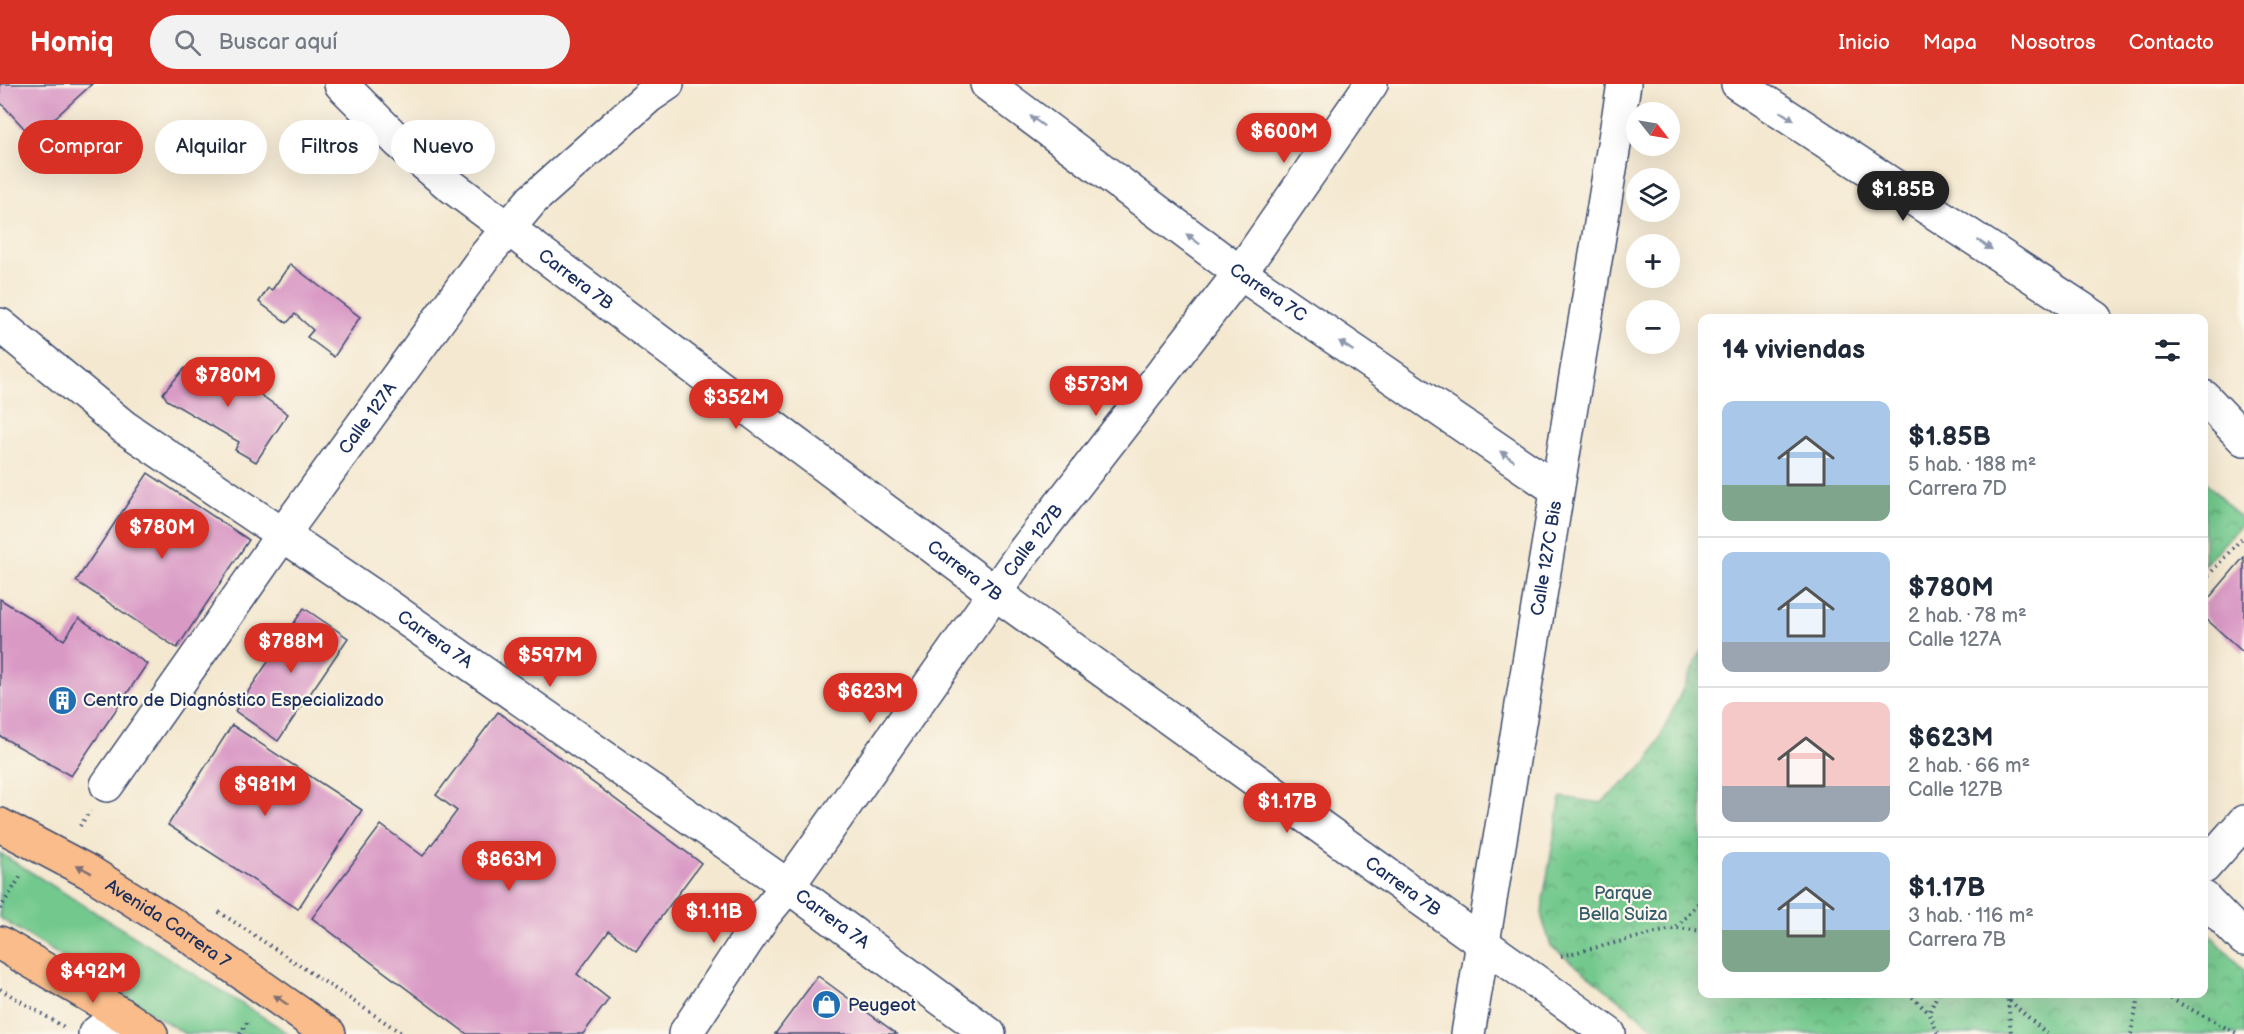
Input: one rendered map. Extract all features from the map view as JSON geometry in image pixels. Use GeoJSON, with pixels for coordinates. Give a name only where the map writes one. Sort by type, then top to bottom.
{"type":"FeatureCollection","features":[{"type":"Feature","properties":{"kind":"main road","name":"Avenida Carrera 7"},"geometry":{"type":"LineString","coordinates":[[0,825],[89,872],[178,928],[329,1034]]}},
{"type":"Feature","properties":{"kind":"main road"},"geometry":{"type":"LineString","coordinates":[[0,944],[122,1014],[151,1034]]}},
{"type":"Feature","properties":{"kind":"street","name":"Carrera 7B"},"geometry":{"type":"LineString","coordinates":[[341,84],[400,144],[446,182],[995,593],[1609,1034]]}},
{"type":"Feature","properties":{"kind":"street","name":"Calle 127A"},"geometry":{"type":"LineString","coordinates":[[107,785],[282,534],[509,227],[532,201],[586,151],[648,97],[667,84]]}},
{"type":"Feature","properties":{"kind":"street","name":"Carrera 7C"},"geometry":{"type":"LineString","coordinates":[[987,84],[1240,273],[1556,489]]}},
{"type":"Feature","properties":{"kind":"street","name":"Calle 127B"},"geometry":{"type":"LineString","coordinates":[[685,1034],[764,915],[788,886],[995,593],[1240,273],[1371,84]]}},
{"type":"Feature","properties":{"kind":"street","name":"Calle 127C Bis"},"geometry":{"type":"LineString","coordinates":[[1468,1034],[1624,84]]}},
{"type":"Feature","properties":{"kind":"street"},"geometry":{"type":"LineString","coordinates":[[1738,84],[2091,314]]}},
{"type":"Feature","properties":{"kind":"street","name":"Carrera 7A"},"geometry":{"type":"LineString","coordinates":[[0,325],[124,427],[282,534],[788,886],[989,1034]]}},
{"type":"Feature","properties":{"kind":"street"},"geometry":{"type":"LineString","coordinates":[[2208,401],[2244,440]]}},
{"type":"Feature","properties":{"kind":"street"},"geometry":{"type":"LineString","coordinates":[[2208,862],[2244,822]]}},
{"type":"Feature","properties":{"kind":"street"},"geometry":{"type":"LineString","coordinates":[[2208,902],[2244,939]]}},
{"type":"Feature","properties":{"kind":"street"},"geometry":{"type":"LineString","coordinates":[[95,1034],[122,1014]]}},
{"type":"Feature","properties":{"kind":"path"},"geometry":{"type":"LineString","coordinates":[[2208,576],[2244,536]]}},
{"type":"Feature","properties":{"kind":"path"},"geometry":{"type":"LineString","coordinates":[[0,909],[39,846]]}},
{"type":"Feature","properties":{"kind":"path"},"geometry":{"type":"LineString","coordinates":[[1676,928],[1698,903]]}},
{"type":"Feature","properties":{"kind":"path"},"geometry":{"type":"LineString","coordinates":[[1561,956],[1676,928],[1698,931]]}},
{"type":"Feature","properties":{"kind":"path"},"geometry":{"type":"LineString","coordinates":[[0,989],[74,1034]]}},
{"type":"Feature","properties":{"kind":"path"},"geometry":{"type":"LineString","coordinates":[[1913,998],[1929,1013],[1938,1034]]}},
{"type":"Feature","properties":{"kind":"path"},"geometry":{"type":"LineString","coordinates":[[1929,1013],[1936,998]]}},
{"type":"Feature","properties":{"kind":"path"},"geometry":{"type":"LineString","coordinates":[[2131,1034],[2138,998]]}},
{"type":"Feature","properties":{"kind":"path"},"geometry":{"type":"LineString","coordinates":[[2170,998],[2238,1034]]}},
{"type":"Feature","properties":{"kind":"path"},"geometry":{"type":"LineString","coordinates":[[2008,1000],[2011,1034]]}},
{"type":"Feature","properties":{"kind":"path"},"geometry":{"type":"LineString","coordinates":[[2008,1000],[2047,1034]]}},
{"type":"Feature","properties":{"kind":"green space"},"geometry":{"type":"Polygon","coordinates":[[[2208,484],[2244,522],[2208,561],[2208,484]]]}},
{"type":"Feature","properties":{"kind":"green space","name":"Parque Bella Suiza"},"geometry":{"type":"Polygon","coordinates":[[[1698,657],[1698,998],[2208,998],[2208,932],[2244,970],[2244,1034],[1662,1034],[1551,946],[1542,918],[1543,900],[1561,797],[1601,803],[1648,762],[1698,657]]]}},
{"type":"Feature","properties":{"kind":"green space"},"geometry":{"type":"Polygon","coordinates":[[[0,853],[288,1034],[185,1034],[0,918],[0,853]]]}},
{"type":"Feature","properties":{"kind":"building"},"geometry":{"type":"Polygon","coordinates":[[[0,84],[92,84],[53,120],[18,122],[0,102],[0,84]]]}},
{"type":"Feature","properties":{"kind":"building"},"geometry":{"type":"Polygon","coordinates":[[[290,264],[360,317],[334,357],[307,337],[313,330],[295,314],[287,323],[259,302],[268,288],[272,290],[290,264]]]}},
{"type":"Feature","properties":{"kind":"building"},"geometry":{"type":"Polygon","coordinates":[[[215,363],[288,414],[256,462],[235,450],[239,442],[167,400],[163,393],[185,368],[200,379],[215,363]]]}},
{"type":"Feature","properties":{"kind":"building"},"geometry":{"type":"Polygon","coordinates":[[[148,473],[249,540],[177,648],[76,581],[148,473]]]}},
{"type":"Feature","properties":{"kind":"building"},"geometry":{"type":"Polygon","coordinates":[[[2244,557],[2244,653],[2208,621],[2208,599],[2244,557]]]}},
{"type":"Feature","properties":{"kind":"building","name":"Centro de Diagnóstico Especializado"},"geometry":{"type":"Polygon","coordinates":[[[0,599],[64,640],[79,618],[147,664],[71,776],[0,736],[0,599]]]}},
{"type":"Feature","properties":{"kind":"building"},"geometry":{"type":"Polygon","coordinates":[[[304,608],[348,638],[278,741],[235,711],[304,608]]]}},
{"type":"Feature","properties":{"kind":"building"},"geometry":{"type":"Polygon","coordinates":[[[498,712],[701,863],[636,951],[609,931],[577,974],[609,999],[583,1034],[467,1034],[312,918],[381,825],[423,856],[457,811],[436,795],[498,712]]]}},
{"type":"Feature","properties":{"kind":"building"},"geometry":{"type":"Polygon","coordinates":[[[232,725],[362,810],[298,909],[168,825],[232,725]]]}},
{"type":"Feature","properties":{"kind":"building","name":"Peugeot"},"geometry":{"type":"Polygon","coordinates":[[[818,976],[897,1034],[775,1034],[818,976]]]}},
{"type":"Feature","properties":{"kind":"place","name":"Centro de Diagnóstico Especializado"},"geometry":{"type":"Point","coordinates":[62,700]}},
{"type":"Feature","properties":{"kind":"place","name":"Peugeot"},"geometry":{"type":"Point","coordinates":[827,1005]}}]}
